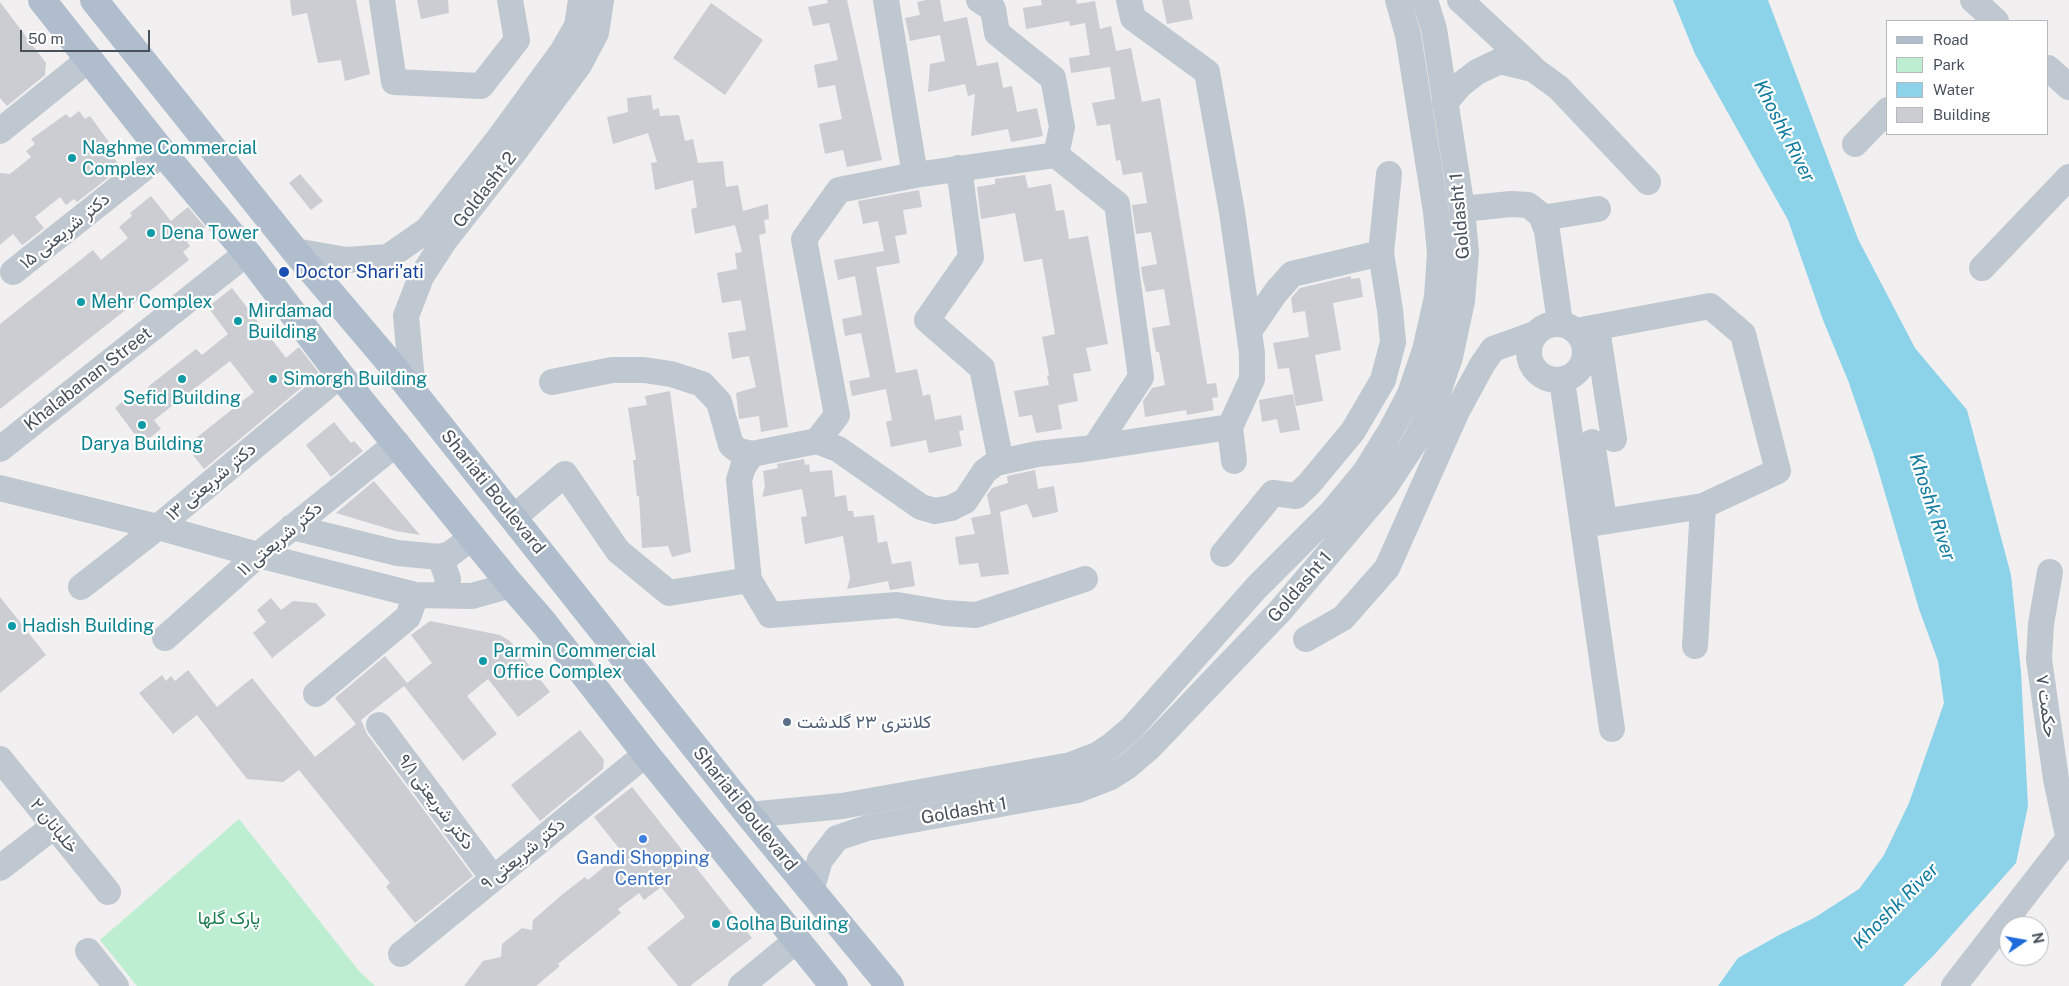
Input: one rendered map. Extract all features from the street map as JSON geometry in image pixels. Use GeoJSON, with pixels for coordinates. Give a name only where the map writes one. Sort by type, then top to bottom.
{"type":"FeatureCollection","features":[{"type":"Feature","properties":{"kind":"main road"},"geometry":{"type":"LineString","coordinates":[[42,0],[163,153],[247,253],[340,375],[510,585],[544,623],[646,754],[834,986]]}},
{"type":"Feature","properties":{"kind":"main road","name":"Shariati Boulevard"},"geometry":{"type":"LineString","coordinates":[[94,0],[295,251],[413,392],[749,815],[890,986]]}},
{"type":"Feature","properties":{"kind":"street"},"geometry":{"type":"LineString","coordinates":[[382,0],[394,82],[481,86],[517,40],[510,0]]}},
{"type":"Feature","properties":{"kind":"street","name":"Goldasht 2"},"geometry":{"type":"LineString","coordinates":[[295,251],[346,260],[388,257],[428,230],[500,137],[562,52],[577,26],[582,0]]}},
{"type":"Feature","properties":{"kind":"street","name":"Goldasht 2"},"geometry":{"type":"LineString","coordinates":[[413,392],[406,316],[421,276],[445,240],[515,152],[579,65],[596,33],[601,0]]}},
{"type":"Feature","properties":{"kind":"street"},"geometry":{"type":"LineString","coordinates":[[886,0],[915,174]]}},
{"type":"Feature","properties":{"kind":"street"},"geometry":{"type":"LineString","coordinates":[[979,0],[993,9],[997,33],[1053,78],[1062,127],[1056,155]]}},
{"type":"Feature","properties":{"kind":"street"},"geometry":{"type":"LineString","coordinates":[[1129,0],[1133,18],[1207,72],[1250,330],[1252,353],[1252,379],[1230,427],[1234,462]]}},
{"type":"Feature","properties":{"kind":"street","name":"Goldasht 1"},"geometry":{"type":"LineString","coordinates":[[749,815],[842,806],[1071,765],[1097,755],[1131,729],[1256,588],[1331,512],[1364,472],[1391,430],[1410,394],[1425,350],[1437,297],[1440,253],[1436,212],[1408,35],[1398,0]]}},
{"type":"Feature","properties":{"kind":"street","name":"Goldasht 1"},"geometry":{"type":"LineString","coordinates":[[811,891],[820,860],[838,838],[867,828],[1078,790],[1109,778],[1128,766],[1149,748],[1280,611],[1385,487],[1414,444],[1434,404],[1450,356],[1462,301],[1466,253],[1462,209],[1434,29],[1425,0]]}},
{"type":"Feature","properties":{"kind":"street"},"geometry":{"type":"LineString","coordinates":[[1460,0],[1536,71],[1559,88],[1648,182]]}},
{"type":"Feature","properties":{"kind":"street"},"geometry":{"type":"LineString","coordinates":[[0,131],[88,60]]}},
{"type":"Feature","properties":{"kind":"street"},"geometry":{"type":"LineString","coordinates":[[1445,103],[1460,85],[1477,72],[1500,61],[1536,71]]}},
{"type":"Feature","properties":{"kind":"street"},"geometry":{"type":"LineString","coordinates":[[2049,69],[2069,87]]}},
{"type":"Feature","properties":{"kind":"street"},"geometry":{"type":"LineString","coordinates":[[1855,144],[1886,112]]}},
{"type":"Feature","properties":{"kind":"street","name":"۱۵ دکتر شریعتی"},"geometry":{"type":"LineString","coordinates":[[14,272],[163,153]]}},
{"type":"Feature","properties":{"kind":"street"},"geometry":{"type":"LineString","coordinates":[[817,441],[837,414],[804,239],[839,190],[915,174],[1056,155],[1117,204],[1141,377],[1095,447]]}},
{"type":"Feature","properties":{"kind":"street"},"geometry":{"type":"LineString","coordinates":[[959,168],[971,257],[927,320],[982,368],[1001,462]]}},
{"type":"Feature","properties":{"kind":"street"},"geometry":{"type":"LineString","coordinates":[[1223,554],[1273,493],[1296,496],[1308,484],[1353,431],[1383,380],[1393,342],[1381,253],[1389,174]]}},
{"type":"Feature","properties":{"kind":"street"},"geometry":{"type":"LineString","coordinates":[[1982,268],[2069,177]]}},
{"type":"Feature","properties":{"kind":"street"},"geometry":{"type":"LineString","coordinates":[[1462,209],[1511,204],[1528,205],[1541,215],[1577,327],[1601,441],[1602,507]]}},
{"type":"Feature","properties":{"kind":"street"},"geometry":{"type":"LineString","coordinates":[[1542,218],[1598,209]]}},
{"type":"Feature","properties":{"kind":"street","name":"Khalabanan Street"},"geometry":{"type":"LineString","coordinates":[[0,449],[247,253]]}},
{"type":"Feature","properties":{"kind":"street"},"geometry":{"type":"LineString","coordinates":[[1250,330],[1276,292],[1292,274],[1381,253]]}},
{"type":"Feature","properties":{"kind":"street"},"geometry":{"type":"LineString","coordinates":[[1577,327],[1585,346],[1583,364],[1570,377],[1562,380],[1552,380],[1543,377],[1530,362],[1529,352],[1530,342],[1542,328],[1577,327],[1710,306],[1743,334],[1778,470],[1703,506],[1582,525]]}},
{"type":"Feature","properties":{"kind":"street"},"geometry":{"type":"LineString","coordinates":[[1306,639],[1344,618],[1387,568],[1457,411],[1482,365],[1494,349],[1535,334]]}},
{"type":"Feature","properties":{"kind":"street"},"geometry":{"type":"LineString","coordinates":[[552,382],[612,370],[644,370],[671,374],[702,384],[719,402],[731,445],[738,451],[752,454],[817,441],[838,449],[921,507],[935,511],[951,508],[965,501],[985,471],[996,463],[1037,454],[1230,427]]}},
{"type":"Feature","properties":{"kind":"street","name":"۱۳ دکتر شریعتی"},"geometry":{"type":"LineString","coordinates":[[81,587],[158,527],[340,375]]}},
{"type":"Feature","properties":{"kind":"street"},"geometry":{"type":"LineString","coordinates":[[1562,380],[1601,441],[1582,525],[1612,729]]}},
{"type":"Feature","properties":{"kind":"street","name":"۱۱ دکتر شریعتی"},"geometry":{"type":"LineString","coordinates":[[165,638],[258,555],[397,444]]}},
{"type":"Feature","properties":{"kind":"street"},"geometry":{"type":"LineString","coordinates":[[752,454],[742,467],[740,480],[750,580],[770,615],[897,605],[976,615],[1085,579]]}},
{"type":"Feature","properties":{"kind":"street"},"geometry":{"type":"LineString","coordinates":[[513,518],[565,474],[618,551],[669,592],[750,580]]}},
{"type":"Feature","properties":{"kind":"street"},"geometry":{"type":"LineString","coordinates":[[0,488],[158,527],[258,555],[416,595],[472,596],[510,585]]}},
{"type":"Feature","properties":{"kind":"street"},"geometry":{"type":"LineString","coordinates":[[1695,646],[1703,506]]}},
{"type":"Feature","properties":{"kind":"street"},"geometry":{"type":"LineString","coordinates":[[292,527],[397,553],[440,557],[450,554],[473,537]]}},
{"type":"Feature","properties":{"kind":"street"},"geometry":{"type":"LineString","coordinates":[[440,557],[448,579],[445,595]]}},
{"type":"Feature","properties":{"kind":"street","name":"۷ حکمت"},"geometry":{"type":"LineString","coordinates":[[2050,572],[2041,624],[2040,659],[2056,779],[2069,839]]}},
{"type":"Feature","properties":{"kind":"street"},"geometry":{"type":"LineString","coordinates":[[1256,588],[1280,611]]}},
{"type":"Feature","properties":{"kind":"street"},"geometry":{"type":"LineString","coordinates":[[316,694],[408,617],[416,595]]}},
{"type":"Feature","properties":{"kind":"street","name":"دکتر شریعتی ۹/۱"},"geometry":{"type":"LineString","coordinates":[[379,725],[493,878]]}},
{"type":"Feature","properties":{"kind":"street","name":"دکتر شریعتی ۹"},"geometry":{"type":"LineString","coordinates":[[401,954],[646,754]]}},
{"type":"Feature","properties":{"kind":"street","name":"۲ خلبانان"},"geometry":{"type":"LineString","coordinates":[[0,759],[108,892]]}},
{"type":"Feature","properties":{"kind":"street"},"geometry":{"type":"LineString","coordinates":[[951,787],[956,812]]}},
{"type":"Feature","properties":{"kind":"street"},"geometry":{"type":"LineString","coordinates":[[0,868],[54,826]]}},
{"type":"Feature","properties":{"kind":"street"},"geometry":{"type":"LineString","coordinates":[[1954,986],[2069,839]]}},
{"type":"Feature","properties":{"kind":"street"},"geometry":{"type":"LineString","coordinates":[[741,986],[797,940]]}},
{"type":"Feature","properties":{"kind":"street"},"geometry":{"type":"LineString","coordinates":[[88,951],[116,986]]}},
{"type":"Feature","properties":{"kind":"green space","name":"پارک گلها"},"geometry":{"type":"Polygon","coordinates":[[[239,819],[359,971],[375,986],[137,986],[100,940],[239,819]]]}},
{"type":"Feature","properties":{"kind":"water","name":"Khoshk River"},"geometry":{"type":"Polygon","coordinates":[[[1673,0],[1768,0],[1858,239],[1915,348],[1967,410],[2011,575],[2021,672],[2028,806],[2016,863],[1934,955],[1903,986],[1718,986],[1738,958],[1814,918],[1859,889],[1884,855],[1909,803],[1944,703],[1938,661],[1919,609],[1874,456],[1849,383],[1823,320],[1788,220],[1695,54],[1673,0]]]}},
{"type":"Feature","properties":{"kind":"building"},"geometry":{"type":"Polygon","coordinates":[[[290,0],[356,0],[370,74],[345,81],[341,60],[318,63],[307,13],[292,16],[290,0]]]}},
{"type":"Feature","properties":{"kind":"building"},"geometry":{"type":"Polygon","coordinates":[[[417,0],[448,0],[449,13],[421,19],[417,0]]]}},
{"type":"Feature","properties":{"kind":"building"},"geometry":{"type":"Polygon","coordinates":[[[827,0],[847,0],[882,160],[847,167],[843,150],[825,154],[819,124],[842,119],[835,85],[818,88],[814,65],[838,60],[829,23],[813,26],[808,7],[828,3],[827,0]]]}},
{"type":"Feature","properties":{"kind":"building"},"geometry":{"type":"Polygon","coordinates":[[[940,0],[944,22],[967,17],[977,66],[998,62],[1003,88],[1012,86],[1017,112],[1037,108],[1043,136],[1011,142],[1008,129],[971,136],[975,94],[968,96],[965,84],[928,92],[930,64],[945,61],[940,35],[910,41],[905,18],[920,15],[917,2],[940,0]]]}},
{"type":"Feature","properties":{"kind":"building"},"geometry":{"type":"Polygon","coordinates":[[[1041,0],[1076,0],[1077,4],[1095,1],[1100,29],[1111,26],[1116,51],[1131,48],[1142,102],[1160,98],[1207,384],[1216,383],[1218,397],[1212,398],[1214,410],[1187,415],[1186,410],[1145,417],[1143,401],[1152,388],[1165,385],[1152,328],[1170,325],[1164,289],[1146,292],[1143,280],[1141,267],[1157,264],[1151,232],[1136,234],[1132,205],[1147,203],[1142,172],[1123,175],[1120,160],[1116,161],[1110,124],[1097,126],[1092,103],[1115,99],[1110,67],[1071,73],[1069,58],[1090,55],[1085,23],[1070,26],[1069,21],[1026,29],[1023,8],[1042,5],[1041,0]]]}},
{"type":"Feature","properties":{"kind":"building"},"geometry":{"type":"Polygon","coordinates":[[[1162,0],[1189,0],[1193,19],[1167,24],[1162,0]]]}},
{"type":"Feature","properties":{"kind":"building"},"geometry":{"type":"Polygon","coordinates":[[[0,2],[46,63],[45,75],[7,106],[0,98],[0,2]]]}},
{"type":"Feature","properties":{"kind":"building"},"geometry":{"type":"Polygon","coordinates":[[[711,3],[763,40],[725,95],[673,58],[711,3]]]}},
{"type":"Feature","properties":{"kind":"building"},"geometry":{"type":"Polygon","coordinates":[[[651,95],[653,110],[659,108],[660,116],[679,115],[685,141],[693,139],[698,163],[723,161],[726,187],[738,185],[743,211],[768,204],[769,219],[764,220],[766,233],[759,235],[788,427],[761,432],[759,416],[739,419],[736,393],[756,387],[749,356],[732,359],[728,333],[746,330],[741,300],[722,303],[717,273],[737,269],[735,253],[742,252],[735,225],[695,234],[691,209],[697,207],[693,180],[655,190],[651,163],[657,162],[648,133],[613,144],[607,117],[628,112],[627,98],[651,95]]]}},
{"type":"Feature","properties":{"kind":"building"},"geometry":{"type":"Polygon","coordinates":[[[79,111],[85,119],[90,116],[117,153],[113,157],[119,165],[111,171],[113,174],[77,202],[74,199],[66,205],[60,197],[35,217],[44,228],[24,244],[22,245],[13,234],[0,245],[0,173],[10,174],[31,157],[26,151],[35,144],[31,139],[66,114],[70,118],[79,111]]]}},
{"type":"Feature","properties":{"kind":"building"},"geometry":{"type":"Polygon","coordinates":[[[300,174],[323,201],[311,210],[289,183],[300,174]]]}},
{"type":"Feature","properties":{"kind":"building"},"geometry":{"type":"Polygon","coordinates":[[[1025,175],[1028,188],[1051,184],[1056,211],[1064,210],[1069,239],[1088,236],[1108,344],[1086,348],[1091,371],[1073,374],[1078,401],[1058,405],[1062,429],[1036,433],[1032,415],[1019,417],[1014,391],[1049,385],[1042,337],[1055,334],[1042,259],[1024,262],[1015,213],[981,219],[977,187],[995,184],[995,179],[1025,175]]]}},
{"type":"Feature","properties":{"kind":"building"},"geometry":{"type":"Polygon","coordinates":[[[919,190],[922,207],[903,210],[907,234],[895,236],[900,263],[876,267],[896,373],[917,369],[923,396],[930,394],[935,420],[961,415],[964,430],[959,431],[962,446],[929,453],[926,440],[891,447],[886,422],[892,420],[886,389],[852,396],[849,381],[870,377],[861,333],[845,336],[842,319],[862,315],[855,276],[838,280],[834,260],[884,251],[878,221],[863,224],[858,201],[919,190]]]}},
{"type":"Feature","properties":{"kind":"building"},"geometry":{"type":"Polygon","coordinates":[[[151,196],[171,221],[188,207],[205,227],[187,242],[190,246],[183,252],[189,260],[0,409],[0,324],[93,250],[101,260],[128,238],[119,227],[132,216],[130,213],[151,196]]]}},
{"type":"Feature","properties":{"kind":"building"},"geometry":{"type":"Polygon","coordinates":[[[1351,276],[1351,279],[1360,278],[1363,297],[1333,303],[1341,350],[1315,355],[1323,401],[1296,406],[1289,368],[1278,369],[1273,343],[1309,337],[1305,311],[1293,313],[1291,298],[1300,288],[1351,276]]]}},
{"type":"Feature","properties":{"kind":"building"},"geometry":{"type":"Polygon","coordinates":[[[232,288],[286,358],[299,347],[319,373],[204,469],[186,446],[254,392],[230,361],[154,420],[161,429],[142,444],[115,408],[123,401],[140,402],[149,386],[196,349],[202,355],[228,334],[208,307],[232,288]]]}},
{"type":"Feature","properties":{"kind":"building"},"geometry":{"type":"Polygon","coordinates":[[[670,391],[691,552],[672,557],[668,546],[642,548],[639,496],[637,496],[633,460],[636,460],[628,408],[647,405],[645,396],[670,391]]]}},
{"type":"Feature","properties":{"kind":"building"},"geometry":{"type":"Polygon","coordinates":[[[1293,394],[1300,430],[1280,433],[1277,419],[1262,422],[1259,400],[1293,394]]]}},
{"type":"Feature","properties":{"kind":"building"},"geometry":{"type":"Polygon","coordinates":[[[334,422],[351,443],[354,441],[363,451],[331,477],[306,445],[334,422]]]}},
{"type":"Feature","properties":{"kind":"building"},"geometry":{"type":"Polygon","coordinates":[[[804,459],[805,465],[809,464],[810,472],[832,470],[835,497],[846,495],[848,511],[853,511],[854,517],[874,515],[878,543],[887,541],[892,564],[911,561],[915,586],[890,590],[888,581],[847,589],[850,578],[843,536],[805,544],[801,517],[807,516],[802,489],[762,497],[765,486],[763,471],[778,468],[777,464],[804,459]]]}},
{"type":"Feature","properties":{"kind":"building"},"geometry":{"type":"Polygon","coordinates":[[[1035,470],[1038,489],[1054,486],[1058,512],[1033,518],[1027,504],[1000,512],[1009,574],[981,577],[978,563],[959,565],[955,537],[975,534],[971,518],[991,514],[987,495],[992,488],[1008,483],[1007,476],[1035,470]]]}},
{"type":"Feature","properties":{"kind":"building"},"geometry":{"type":"Polygon","coordinates":[[[374,481],[420,535],[396,531],[336,513],[374,481]]]}},
{"type":"Feature","properties":{"kind":"building","name":"Hadish Building"},"geometry":{"type":"Polygon","coordinates":[[[0,597],[46,655],[0,693],[0,597]]]}},
{"type":"Feature","properties":{"kind":"building"},"geometry":{"type":"Polygon","coordinates":[[[271,598],[281,610],[293,601],[316,603],[326,615],[272,658],[253,633],[266,622],[257,610],[271,598]]]}},
{"type":"Feature","properties":{"kind":"building"},"geometry":{"type":"Polygon","coordinates":[[[430,621],[500,635],[510,641],[550,692],[518,717],[488,679],[467,696],[497,734],[463,761],[404,686],[356,724],[335,698],[385,656],[407,683],[432,663],[411,635],[430,621]]]}},
{"type":"Feature","properties":{"kind":"building"},"geometry":{"type":"Polygon","coordinates":[[[188,670],[217,707],[252,678],[315,757],[361,720],[367,734],[473,876],[415,923],[386,887],[390,883],[299,770],[283,782],[247,779],[197,715],[173,734],[139,693],[162,675],[166,681],[171,676],[175,681],[188,670]]]}},
{"type":"Feature","properties":{"kind":"building"},"geometry":{"type":"Polygon","coordinates":[[[580,730],[604,760],[603,769],[540,821],[511,785],[580,730]]]}},
{"type":"Feature","properties":{"kind":"building"},"geometry":{"type":"Polygon","coordinates":[[[632,787],[752,938],[690,986],[678,986],[647,948],[685,917],[661,887],[644,900],[639,893],[618,909],[621,913],[558,964],[560,966],[536,986],[464,986],[483,961],[501,957],[502,944],[522,928],[532,930],[533,920],[564,893],[585,877],[588,880],[622,852],[594,817],[632,787]]]}},
{"type":"Feature","properties":{"kind":"place","name":"Naghme Commercial Complex"},"geometry":{"type":"Point","coordinates":[72,158]}},
{"type":"Feature","properties":{"kind":"place","name":"Dena Tower"},"geometry":{"type":"Point","coordinates":[151,233]}},
{"type":"Feature","properties":{"kind":"place","name":"Doctor Shari'ati"},"geometry":{"type":"Point","coordinates":[284,272]}},
{"type":"Feature","properties":{"kind":"place","name":"Mehr Complex"},"geometry":{"type":"Point","coordinates":[81,302]}},
{"type":"Feature","properties":{"kind":"place","name":"Mirdamad Building"},"geometry":{"type":"Point","coordinates":[238,321]}},
{"type":"Feature","properties":{"kind":"place","name":"Sefid Building"},"geometry":{"type":"Point","coordinates":[182,379]}},
{"type":"Feature","properties":{"kind":"place","name":"Simorgh Building"},"geometry":{"type":"Point","coordinates":[273,379]}},
{"type":"Feature","properties":{"kind":"place","name":"Darya Building"},"geometry":{"type":"Point","coordinates":[142,425]}},
{"type":"Feature","properties":{"kind":"place","name":"Hadish Building"},"geometry":{"type":"Point","coordinates":[12,626]}},
{"type":"Feature","properties":{"kind":"place","name":"Parmin Commercial Office Complex"},"geometry":{"type":"Point","coordinates":[483,661]}},
{"type":"Feature","properties":{"kind":"place","name":"کلانتری ۲۳ گلدشت"},"geometry":{"type":"Point","coordinates":[787,722]}},
{"type":"Feature","properties":{"kind":"place","name":"Gandi Shopping Center"},"geometry":{"type":"Point","coordinates":[643,839]}},
{"type":"Feature","properties":{"kind":"place","name":"Golha Building"},"geometry":{"type":"Point","coordinates":[716,924]}}]}
